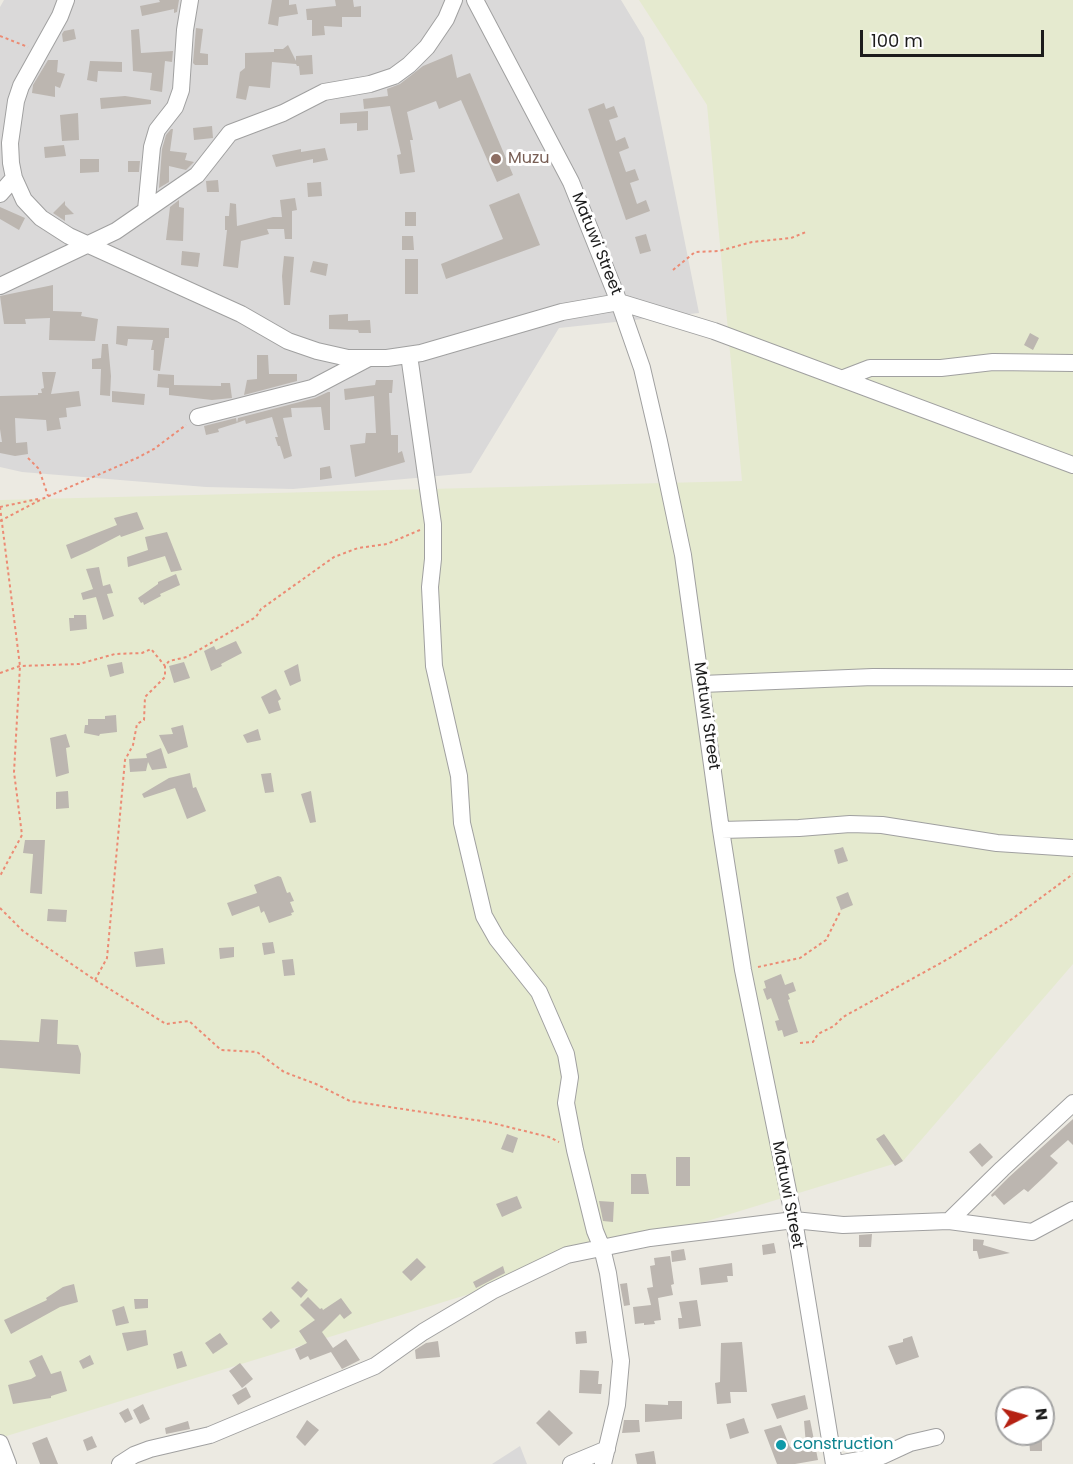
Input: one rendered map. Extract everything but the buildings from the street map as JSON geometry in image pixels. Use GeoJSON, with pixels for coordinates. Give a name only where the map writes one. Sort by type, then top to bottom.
{"type":"FeatureCollection","features":[{"type":"Feature","properties":{"kind":"street"},"geometry":{"type":"LineString","coordinates":[[66,0],[60,16],[21,86],[16,101],[10,143],[14,178],[24,200],[41,218],[69,236],[241,314],[288,341],[348,358],[410,355],[562,312],[619,302],[714,331],[1073,465]]}},
{"type":"Feature","properties":{"kind":"street"},"geometry":{"type":"LineString","coordinates":[[146,210],[152,147],[157,130],[175,107],[181,90],[185,30],[190,0]]}},
{"type":"Feature","properties":{"kind":"street"},"geometry":{"type":"LineString","coordinates":[[0,286],[116,231],[197,175],[230,133],[284,113],[324,92],[370,84],[394,76],[427,47],[446,19],[454,0]]}},
{"type":"Feature","properties":{"kind":"street","name":"Matuwi Street"},"geometry":{"type":"LineString","coordinates":[[476,0],[571,182],[619,302],[642,368],[683,555],[721,830],[744,970],[794,1220],[835,1464]]}},
{"type":"Feature","properties":{"kind":"street"},"geometry":{"type":"LineString","coordinates":[[0,194],[14,178]]}},
{"type":"Feature","properties":{"kind":"street"},"geometry":{"type":"LineString","coordinates":[[410,355],[433,524],[430,587],[434,666],[459,776],[462,822],[484,916],[497,939],[539,992],[566,1054],[570,1077],[566,1103],[595,1231],[603,1248],[620,1346],[617,1405],[605,1456],[570,1464]]}},
{"type":"Feature","properties":{"kind":"street"},"geometry":{"type":"LineString","coordinates":[[198,417],[312,388],[370,358]]}},
{"type":"Feature","properties":{"kind":"street"},"geometry":{"type":"LineString","coordinates":[[844,378],[870,368],[941,368],[993,362],[1073,363]]}},
{"type":"Feature","properties":{"kind":"street"},"geometry":{"type":"LineString","coordinates":[[702,684],[873,677],[1073,678]]}},
{"type":"Feature","properties":{"kind":"street"},"geometry":{"type":"LineString","coordinates":[[721,830],[850,824],[882,825],[997,843],[1073,848]]}},
{"type":"Feature","properties":{"kind":"street"},"geometry":{"type":"LineString","coordinates":[[949,1221],[1073,1103]]}},
{"type":"Feature","properties":{"kind":"street"},"geometry":{"type":"LineString","coordinates":[[120,1464],[150,1449],[210,1435],[375,1366],[423,1332],[492,1291],[567,1255],[690,1232],[794,1220],[843,1225],[949,1221],[1032,1233],[1073,1210]]}},
{"type":"Feature","properties":{"kind":"street"},"geometry":{"type":"LineString","coordinates":[[835,1464],[882,1456],[910,1443],[936,1437]]}},
{"type":"Feature","properties":{"kind":"street"},"geometry":{"type":"LineString","coordinates":[[0,1443],[8,1464]]}},
{"type":"Feature","properties":{"kind":"path"},"geometry":{"type":"LineString","coordinates":[[0,36],[41,52]]}},
{"type":"Feature","properties":{"kind":"path"},"geometry":{"type":"LineString","coordinates":[[673,270],[695,252],[791,238],[806,232]]}},
{"type":"Feature","properties":{"kind":"path"},"geometry":{"type":"LineString","coordinates":[[1,521],[48,496],[137,458],[154,449],[198,417]]}},
{"type":"Feature","properties":{"kind":"path"},"geometry":{"type":"LineString","coordinates":[[28,458],[39,470],[48,496]]}},
{"type":"Feature","properties":{"kind":"path"},"geometry":{"type":"LineString","coordinates":[[0,876],[22,835],[14,772],[20,666],[0,507],[42,499]]}},
{"type":"Feature","properties":{"kind":"path"},"geometry":{"type":"LineString","coordinates":[[95,980],[106,958],[125,760],[133,745],[137,724],[144,720],[145,697],[165,677],[165,666],[169,661],[187,657],[256,617],[261,609],[334,557],[358,548],[387,544],[433,524]]}},
{"type":"Feature","properties":{"kind":"path"},"geometry":{"type":"LineString","coordinates":[[0,673],[20,666],[79,664],[115,654],[142,653],[151,649],[165,666]]}},
{"type":"Feature","properties":{"kind":"path"},"geometry":{"type":"LineString","coordinates":[[800,1043],[813,1042],[818,1034],[834,1026],[843,1017],[948,959],[1012,919],[1073,874]]}},
{"type":"Feature","properties":{"kind":"path"},"geometry":{"type":"LineString","coordinates":[[0,908],[23,931],[95,980],[166,1024],[189,1021],[221,1050],[257,1052],[284,1072],[316,1084],[350,1101],[488,1122],[549,1137],[575,1150]]}},
{"type":"Feature","properties":{"kind":"path"},"geometry":{"type":"LineString","coordinates":[[744,970],[800,958],[826,940],[841,910]]}},
{"type":"Feature","properties":{"kind":"shaded area"},"geometry":{"type":"Polygon","coordinates":[[[4,0],[621,0],[644,38],[699,313],[559,328],[471,473],[293,489],[206,487],[22,472],[0,467],[0,7],[4,0]]]}},
{"type":"Feature","properties":{"kind":"shaded area"},"geometry":{"type":"Polygon","coordinates":[[[520,1446],[527,1464],[492,1464],[520,1446]]]}},
{"type":"Feature","properties":{"kind":"green space"},"geometry":{"type":"Polygon","coordinates":[[[639,0],[1073,0],[1073,964],[903,1161],[0,1438],[0,500],[742,481],[707,105],[639,0]]]}},
{"type":"Feature","properties":{"kind":"place","name":"Muzu"},"geometry":{"type":"Point","coordinates":[496,159]}},
{"type":"Feature","properties":{"kind":"place","name":"construction"},"geometry":{"type":"Point","coordinates":[781,1445]}}]}
